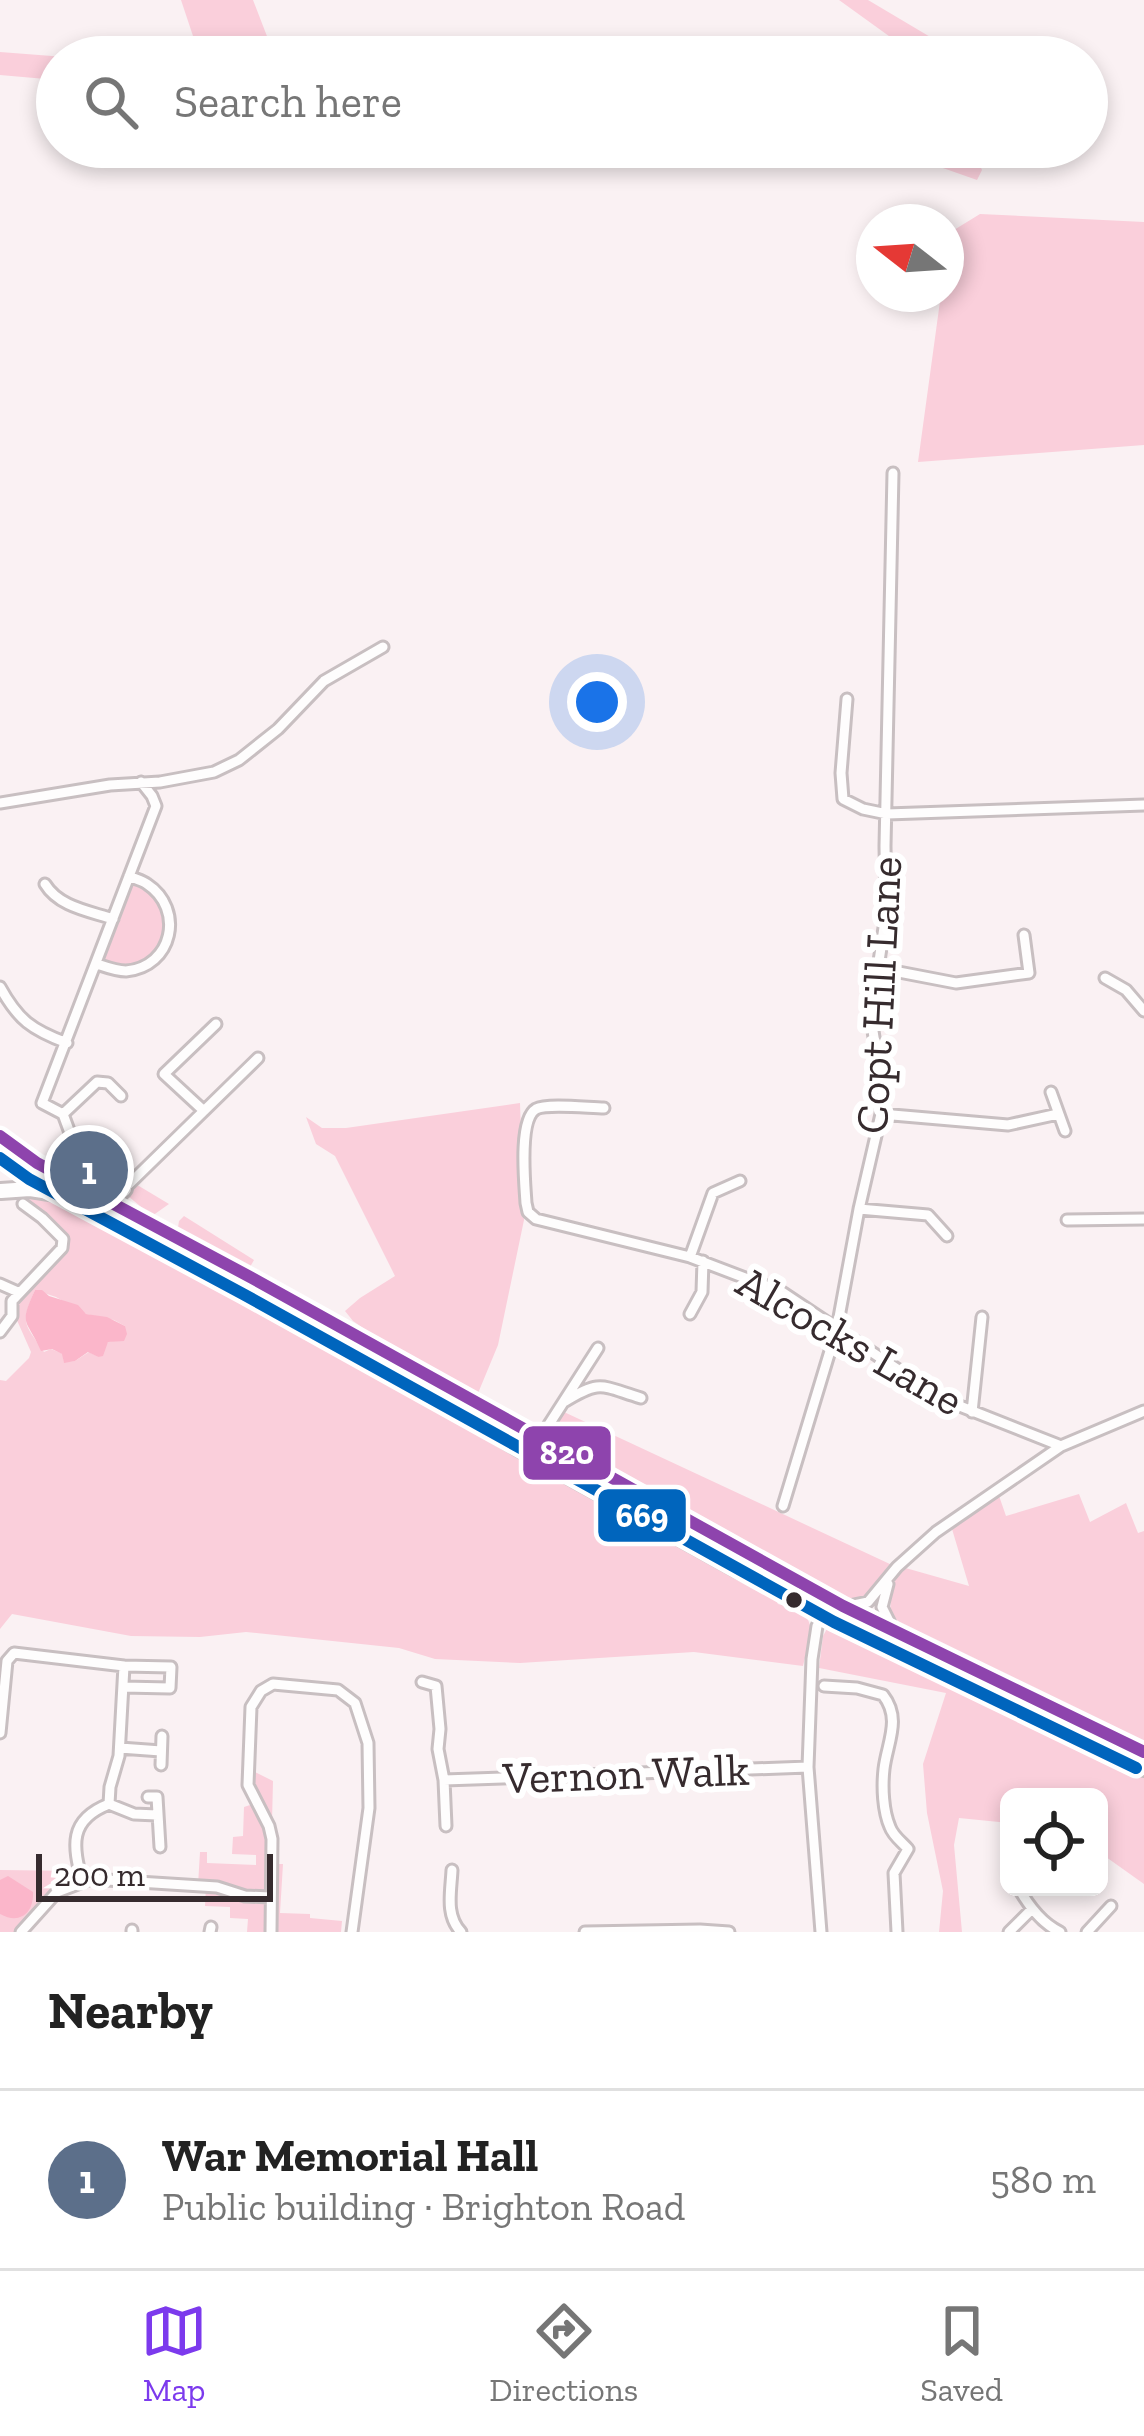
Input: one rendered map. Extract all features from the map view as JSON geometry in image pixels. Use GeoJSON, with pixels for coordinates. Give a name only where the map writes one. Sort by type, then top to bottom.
{"type":"FeatureCollection","features":[{"type":"Feature","properties":{"kind":"highway"},"geometry":{"type":"LineString","coordinates":[[0,1136],[68,1196]]}},
{"type":"Feature","properties":{"kind":"highway"},"geometry":{"type":"LineString","coordinates":[[2,1157],[30,1164],[719,1559],[843,1606],[1144,1752]]}},
{"type":"Feature","properties":{"kind":"highway"},"geometry":{"type":"LineString","coordinates":[[1,1191],[10,1174],[2,1157]]}},
{"type":"Feature","properties":{"kind":"highway"},"geometry":{"type":"LineString","coordinates":[[1,1191],[30,1164]]}},
{"type":"Feature","properties":{"kind":"highway"},"geometry":{"type":"LineString","coordinates":[[112,1211],[124,1189]]}},
{"type":"Feature","properties":{"kind":"highway"},"geometry":{"type":"LineString","coordinates":[[124,1189],[122,1198],[135,1215]]}},
{"type":"Feature","properties":{"kind":"highway"},"geometry":{"type":"LineString","coordinates":[[1,1191],[35,1190],[135,1215],[805,1593],[822,1619],[1144,1768]]}},
{"type":"Feature","properties":{"kind":"street","name":"Copt Hill Lane"},"geometry":{"type":"LineString","coordinates":[[782,1506],[837,1328],[881,1114],[882,1087],[868,1000],[886,914],[893,473]]}},
{"type":"Feature","properties":{"kind":"street"},"geometry":{"type":"LineString","coordinates":[[0,803],[214,772],[239,760],[278,729],[324,681],[383,647]]}},
{"type":"Feature","properties":{"kind":"street"},"geometry":{"type":"LineString","coordinates":[[847,699],[842,799],[863,809],[887,814],[1144,805]]}},
{"type":"Feature","properties":{"kind":"street"},"geometry":{"type":"LineString","coordinates":[[141,782],[156,806]]}},
{"type":"Feature","properties":{"kind":"street"},"geometry":{"type":"LineString","coordinates":[[70,1133],[63,1114],[42,1102],[156,806],[160,782]]}},
{"type":"Feature","properties":{"kind":"street"},"geometry":{"type":"LineString","coordinates":[[97,964],[122,971],[142,967],[162,953],[171,928],[165,903],[149,885],[129,876]]}},
{"type":"Feature","properties":{"kind":"street"},"geometry":{"type":"LineString","coordinates":[[45,884],[53,896],[113,919]]}},
{"type":"Feature","properties":{"kind":"street"},"geometry":{"type":"LineString","coordinates":[[878,968],[956,983],[1029,973],[1024,935]]}},
{"type":"Feature","properties":{"kind":"street"},"geometry":{"type":"LineString","coordinates":[[1105,978],[1126,990],[1144,1011]]}},
{"type":"Feature","properties":{"kind":"street"},"geometry":{"type":"LineString","coordinates":[[0,987],[12,1009],[36,1032],[67,1043]]}},
{"type":"Feature","properties":{"kind":"street"},"geometry":{"type":"LineString","coordinates":[[204,1112],[164,1074],[216,1024]]}},
{"type":"Feature","properties":{"kind":"street"},"geometry":{"type":"LineString","coordinates":[[124,1189],[258,1058]]}},
{"type":"Feature","properties":{"kind":"street"},"geometry":{"type":"LineString","coordinates":[[63,1114],[97,1082],[108,1083],[121,1096]]}},
{"type":"Feature","properties":{"kind":"street"},"geometry":{"type":"LineString","coordinates":[[1051,1092],[1065,1131]]}},
{"type":"Feature","properties":{"kind":"street","name":"Alcocks Lane"},"geometry":{"type":"LineString","coordinates":[[604,1108],[534,1111],[525,1136],[527,1212],[536,1219],[690,1256],[782,1292],[942,1399],[1061,1446]]}},
{"type":"Feature","properties":{"kind":"street"},"geometry":{"type":"LineString","coordinates":[[881,1114],[1008,1125],[1058,1114]]}},
{"type":"Feature","properties":{"kind":"street"},"geometry":{"type":"LineString","coordinates":[[690,1256],[713,1192],[740,1181]]}},
{"type":"Feature","properties":{"kind":"street"},"geometry":{"type":"LineString","coordinates":[[0,1332],[12,1316],[15,1297],[62,1248],[61,1234],[22,1204]]}},
{"type":"Feature","properties":{"kind":"street"},"geometry":{"type":"LineString","coordinates":[[859,1209],[928,1215],[947,1236]]}},
{"type":"Feature","properties":{"kind":"street"},"geometry":{"type":"LineString","coordinates":[[1066,1220],[1144,1219]]}},
{"type":"Feature","properties":{"kind":"street"},"geometry":{"type":"LineString","coordinates":[[690,1314],[702,1292],[703,1261]]}},
{"type":"Feature","properties":{"kind":"street"},"geometry":{"type":"LineString","coordinates":[[0,1284],[15,1297]]}},
{"type":"Feature","properties":{"kind":"street"},"geometry":{"type":"LineString","coordinates":[[0,1297],[15,1297]]}},
{"type":"Feature","properties":{"kind":"street"},"geometry":{"type":"LineString","coordinates":[[972,1412],[982,1317]]}},
{"type":"Feature","properties":{"kind":"street"},"geometry":{"type":"LineString","coordinates":[[539,1440],[598,1348]]}},
{"type":"Feature","properties":{"kind":"street"},"geometry":{"type":"LineString","coordinates":[[560,1405],[596,1385],[641,1398]]}},
{"type":"Feature","properties":{"kind":"street"},"geometry":{"type":"LineString","coordinates":[[843,1606],[868,1602],[891,1573],[936,1532],[1061,1446],[1144,1411]]}},
{"type":"Feature","properties":{"kind":"street"},"geometry":{"type":"LineString","coordinates":[[891,1573],[882,1607],[893,1630]]}},
{"type":"Feature","properties":{"kind":"street"},"geometry":{"type":"LineString","coordinates":[[821,1932],[808,1767],[812,1663],[822,1619]]}},
{"type":"Feature","properties":{"kind":"street"},"geometry":{"type":"LineString","coordinates":[[0,1733],[7,1661],[14,1653],[171,1667],[170,1688],[123,1687]]}},
{"type":"Feature","properties":{"kind":"street"},"geometry":{"type":"LineString","coordinates":[[109,1804],[120,1748],[124,1666]]}},
{"type":"Feature","properties":{"kind":"street","name":"Vernon Walk"},"geometry":{"type":"LineString","coordinates":[[422,1682],[436,1686],[446,1826]]}},
{"type":"Feature","properties":{"kind":"street"},"geometry":{"type":"LineString","coordinates":[[271,1932],[272,1839],[248,1785],[251,1707],[261,1691],[273,1684],[338,1690],[356,1703],[368,1743],[370,1777],[352,1932]]}},
{"type":"Feature","properties":{"kind":"street"},"geometry":{"type":"LineString","coordinates":[[824,1685],[883,1695],[893,1712],[884,1763],[884,1799],[889,1827],[908,1850],[894,1873],[897,1932]]}},
{"type":"Feature","properties":{"kind":"street"},"geometry":{"type":"LineString","coordinates":[[161,1765],[162,1736]]}},
{"type":"Feature","properties":{"kind":"street"},"geometry":{"type":"LineString","coordinates":[[120,1748],[161,1751]]}},
{"type":"Feature","properties":{"kind":"street","name":"Vernon Walk"},"geometry":{"type":"LineString","coordinates":[[444,1780],[808,1767]]}},
{"type":"Feature","properties":{"kind":"street"},"geometry":{"type":"LineString","coordinates":[[148,1797],[157,1797],[160,1847]]}},
{"type":"Feature","properties":{"kind":"street"},"geometry":{"type":"LineString","coordinates":[[82,1881],[75,1854],[78,1832],[89,1814],[109,1804],[134,1814],[157,1815]]}},
{"type":"Feature","properties":{"kind":"street"},"geometry":{"type":"LineString","coordinates":[[452,1870],[450,1916],[460,1932]]}},
{"type":"Feature","properties":{"kind":"street"},"geometry":{"type":"LineString","coordinates":[[21,1932],[57,1892],[82,1881],[206,1886],[270,1897]]}},
{"type":"Feature","properties":{"kind":"street"},"geometry":{"type":"LineString","coordinates":[[1024,1896],[1060,1932]]}},
{"type":"Feature","properties":{"kind":"street"},"geometry":{"type":"LineString","coordinates":[[1087,1932],[1111,1906]]}},
{"type":"Feature","properties":{"kind":"street"},"geometry":{"type":"LineString","coordinates":[[1009,1932],[1032,1909]]}},
{"type":"Feature","properties":{"kind":"street"},"geometry":{"type":"LineString","coordinates":[[585,1932],[729,1932]]}},
{"type":"Feature","properties":{"kind":"shaded area"},"geometry":{"type":"Polygon","coordinates":[[[181,0],[253,0],[267,36],[193,36],[181,0]]]}},
{"type":"Feature","properties":{"kind":"shaded area"},"geometry":{"type":"Polygon","coordinates":[[[839,0],[868,0],[929,36],[889,36],[839,0]]]}},
{"type":"Feature","properties":{"kind":"shaded area"},"geometry":{"type":"Polygon","coordinates":[[[0,52],[36,55],[36,78],[0,75],[0,52]]]}},
{"type":"Feature","properties":{"kind":"shaded area"},"geometry":{"type":"Polygon","coordinates":[[[943,168],[981,168],[977,180],[943,168]]]}},
{"type":"Feature","properties":{"kind":"shaded area"},"geometry":{"type":"Polygon","coordinates":[[[980,214],[1144,222],[1144,445],[918,462],[939,312],[964,312],[964,224],[980,214]]]}},
{"type":"Feature","properties":{"kind":"shaded area"},"geometry":{"type":"Polygon","coordinates":[[[129,876],[161,897],[168,926],[162,953],[122,971],[97,964],[129,876]]]}},
{"type":"Feature","properties":{"kind":"shaded area"},"geometry":{"type":"Polygon","coordinates":[[[520,1103],[524,1220],[498,1345],[476,1398],[425,1371],[345,1311],[395,1276],[335,1156],[316,1144],[306,1117],[322,1128],[346,1128],[520,1103]]]}},
{"type":"Feature","properties":{"kind":"shaded area"},"geometry":{"type":"Polygon","coordinates":[[[134,1183],[169,1204],[152,1216],[128,1196],[134,1183]]]}},
{"type":"Feature","properties":{"kind":"shaded area"},"geometry":{"type":"Polygon","coordinates":[[[36,1193],[67,1204],[79,1215],[321,1339],[773,1595],[778,1604],[801,1613],[810,1625],[803,1666],[694,1652],[520,1663],[435,1659],[399,1648],[246,1632],[131,1636],[12,1614],[0,1629],[0,1380],[6,1381],[31,1352],[16,1318],[17,1301],[68,1248],[66,1232],[15,1195],[36,1193]],[[35,1290],[26,1323],[44,1352],[51,1349],[63,1354],[64,1362],[89,1352],[98,1357],[125,1326],[86,1314],[35,1290]]]}},
{"type":"Feature","properties":{"kind":"shaded area"},"geometry":{"type":"Polygon","coordinates":[[[184,1216],[254,1260],[250,1267],[241,1268],[177,1234],[184,1216]]]}},
{"type":"Feature","properties":{"kind":"shaded area"},"geometry":{"type":"Polygon","coordinates":[[[35,1290],[125,1326],[124,1341],[108,1342],[103,1356],[88,1352],[64,1363],[62,1354],[41,1351],[26,1317],[35,1290]]]}},
{"type":"Feature","properties":{"kind":"shaded area"},"geometry":{"type":"Polygon","coordinates":[[[564,1412],[892,1565],[870,1593],[851,1601],[547,1438],[564,1412]]]}},
{"type":"Feature","properties":{"kind":"shaded area"},"geometry":{"type":"Polygon","coordinates":[[[998,1493],[1006,1516],[1079,1494],[1090,1522],[1126,1503],[1138,1533],[1144,1531],[1144,1745],[904,1627],[890,1613],[894,1583],[902,1567],[969,1586],[952,1529],[998,1493]]]}},
{"type":"Feature","properties":{"kind":"shaded area"},"geometry":{"type":"Polygon","coordinates":[[[828,1627],[891,1650],[1144,1777],[1144,1884],[1108,1858],[1108,1788],[1000,1788],[1000,1822],[959,1818],[954,1845],[962,1932],[939,1932],[943,1891],[927,1813],[923,1764],[946,1693],[819,1668],[828,1627]]]}},
{"type":"Feature","properties":{"kind":"shaded area"},"geometry":{"type":"Polygon","coordinates":[[[249,1769],[273,1781],[276,1864],[283,1864],[280,1913],[342,1921],[341,1932],[247,1932],[248,1919],[230,1918],[230,1907],[205,1906],[206,1886],[198,1885],[200,1852],[207,1852],[207,1863],[256,1865],[256,1855],[232,1854],[233,1837],[243,1836],[244,1807],[256,1803],[249,1769]]]}},
{"type":"Feature","properties":{"kind":"shaded area"},"geometry":{"type":"Polygon","coordinates":[[[0,1870],[79,1871],[82,1881],[57,1892],[21,1932],[0,1932],[0,1870]]]}},
{"type":"Feature","properties":{"kind":"shaded area"},"geometry":{"type":"Polygon","coordinates":[[[8,1876],[33,1892],[31,1906],[19,1917],[0,1914],[0,1880],[8,1876]]]}},
{"type":"Feature","properties":{"kind":"transit line","name":"820"},"geometry":{"type":"LineString","coordinates":[[0,1136],[37,1163],[843,1606],[1144,1752]]}},
{"type":"Feature","properties":{"kind":"transit line","name":"669"},"geometry":{"type":"LineString","coordinates":[[0,1158],[29,1179],[834,1622],[1136,1768]]}},
{"type":"Feature","properties":{"kind":"place","name":"War Memorial Hall"},"geometry":{"type":"Point","coordinates":[89,1170]}}]}
